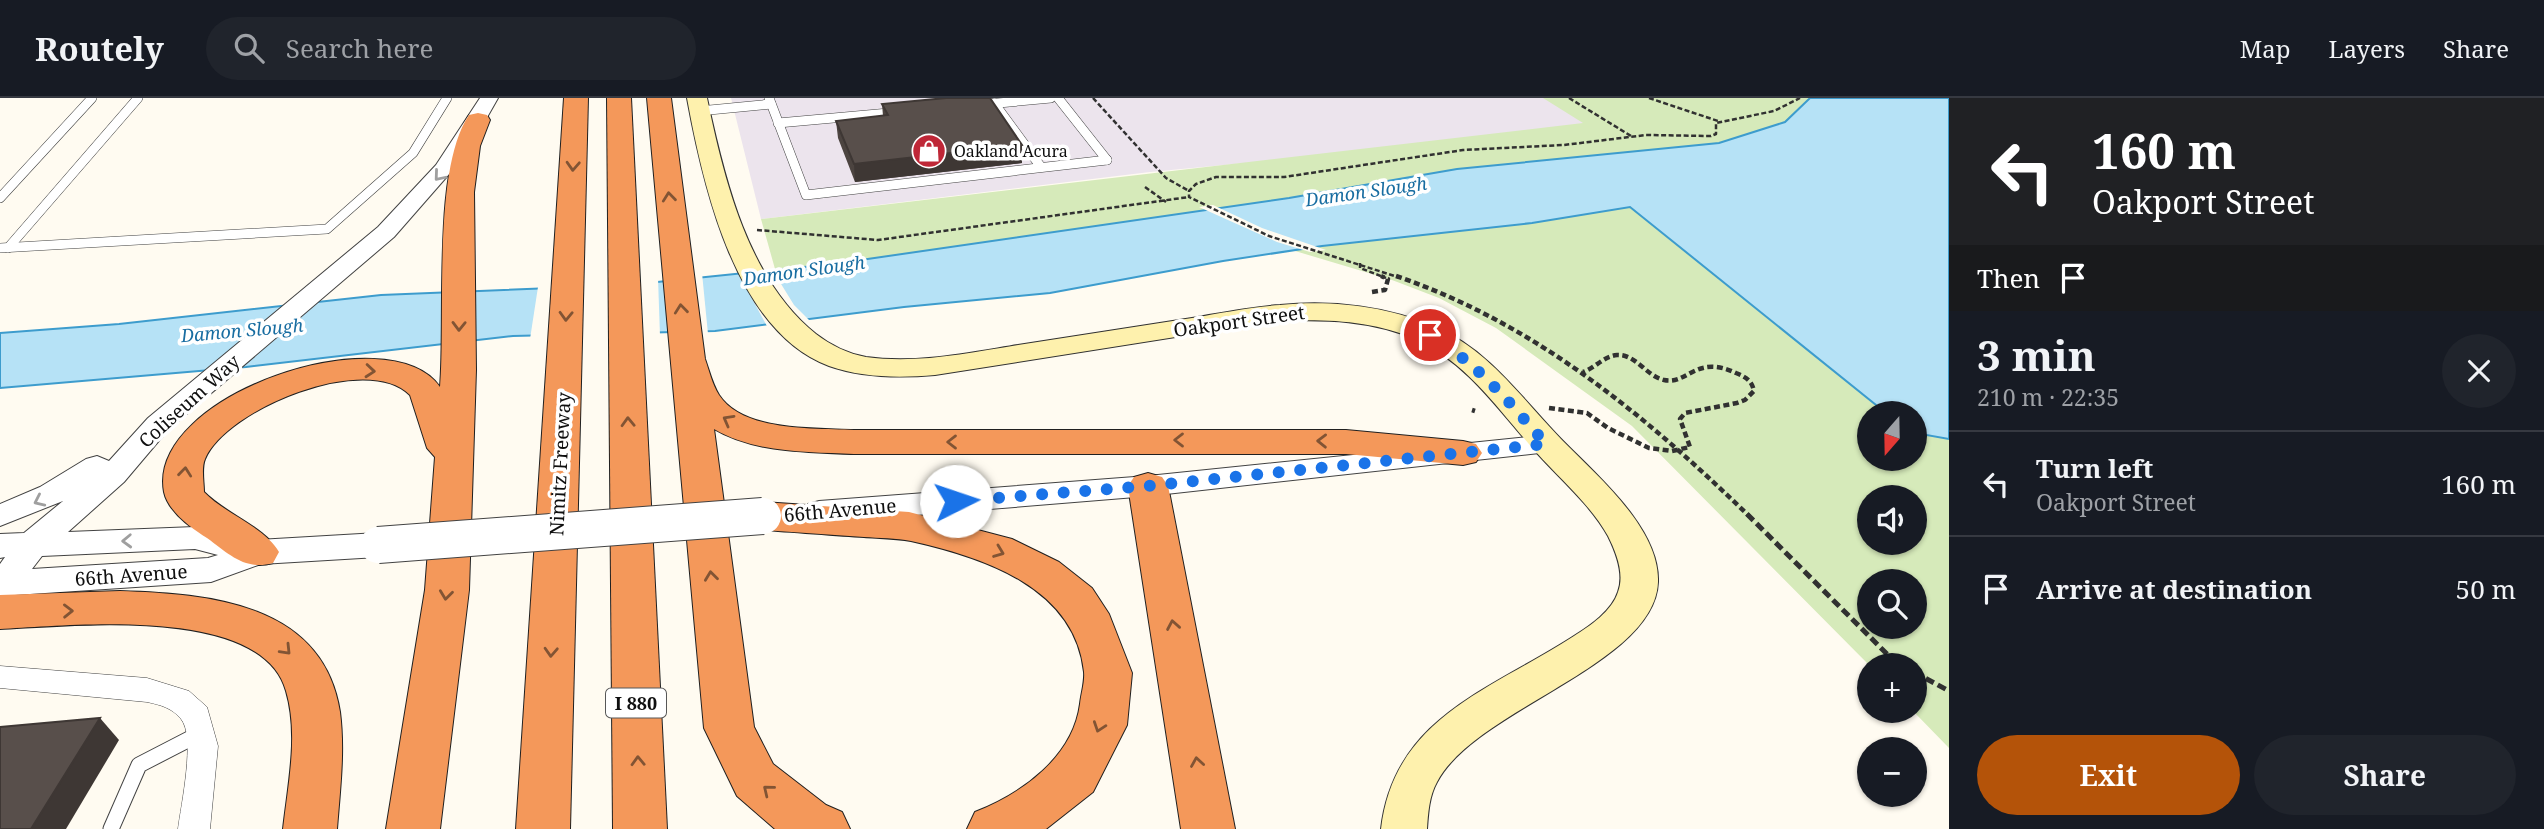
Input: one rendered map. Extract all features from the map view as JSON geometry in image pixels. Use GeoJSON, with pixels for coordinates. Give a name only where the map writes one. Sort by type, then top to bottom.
{"type":"FeatureCollection","features":[{"type":"Feature","properties":{"kind":"highway","name":"Nimitz Freeway"},"geometry":{"type":"LineString","coordinates":[[543,829],[576,98]]}},
{"type":"Feature","properties":{"kind":"highway","name":"I 880"},"geometry":{"type":"LineString","coordinates":[[619,98],[640,829]]}},
{"type":"Feature","properties":{"kind":"highway"},"geometry":{"type":"LineString","coordinates":[[659,98],[729,728],[755,780],[811,825],[823,829]]}},
{"type":"Feature","properties":{"kind":"highway"},"geometry":{"type":"LineString","coordinates":[[414,829],[447,590],[459,370],[460,192],[467,146],[484,109]]}},
{"type":"Feature","properties":{"kind":"highway"},"geometry":{"type":"LineString","coordinates":[[686,353],[706,404],[726,421],[757,432],[797,440],[1346,442],[1463,453]]}},
{"type":"Feature","properties":{"kind":"highway"},"geometry":{"type":"LineString","coordinates":[[258,552],[192,504],[184,492],[183,468],[192,443],[216,421],[246,401],[284,384],[321,374],[358,369],[392,373],[418,382],[430,397],[455,478]]}},
{"type":"Feature","properties":{"kind":"highway"},"geometry":{"type":"LineString","coordinates":[[1148,486],[1208,829]]}},
{"type":"Feature","properties":{"kind":"highway"},"geometry":{"type":"LineString","coordinates":[[763,516],[908,526],[997,550],[1044,573],[1076,600],[1093,626],[1108,673],[1102,725],[1075,776],[1013,823],[994,829]]}},
{"type":"Feature","properties":{"kind":"highway"},"geometry":{"type":"LineString","coordinates":[[1,593],[138,610],[195,612],[246,624],[285,646],[303,672],[313,706],[317,745],[310,829]]}},
{"type":"Feature","properties":{"kind":"main road","name":"Oakport Street"},"geometry":{"type":"LineString","coordinates":[[698,104],[709,159],[735,233],[762,292],[795,333],[816,349],[838,359],[867,366],[906,369],[949,365],[1277,313],[1317,310],[1355,313],[1391,321],[1430,335],[1461,354],[1547,426],[1624,534],[1637,565],[1638,592],[1623,619],[1595,642],[1456,732],[1426,761],[1407,800],[1404,829]]}},
{"type":"Feature","properties":{"kind":"street","name":"Coliseum Way"},"geometry":{"type":"LineString","coordinates":[[1,593],[33,544],[113,475],[158,424],[416,203],[457,154],[484,109]]}},
{"type":"Feature","properties":{"kind":"street"},"geometry":{"type":"LineString","coordinates":[[0,515],[31,506],[55,494],[158,424]]}},
{"type":"Feature","properties":{"kind":"street","name":"66th Avenue"},"geometry":{"type":"LineString","coordinates":[[0,546],[195,538],[258,552],[763,516],[1148,486],[1463,453],[1547,426]]}},
{"type":"Feature","properties":{"kind":"street","name":"66th Avenue"},"geometry":{"type":"LineString","coordinates":[[1,593],[211,570],[258,552]]}},
{"type":"Feature","properties":{"kind":"street"},"geometry":{"type":"LineString","coordinates":[[0,677],[147,690],[179,699],[197,716],[203,746],[194,829]]}},
{"type":"Feature","properties":{"kind":"lane"},"geometry":{"type":"LineString","coordinates":[[0,198],[92,98]]}},
{"type":"Feature","properties":{"kind":"lane"},"geometry":{"type":"LineString","coordinates":[[4,248],[138,98]]}},
{"type":"Feature","properties":{"kind":"lane"},"geometry":{"type":"LineString","coordinates":[[4,248],[327,229],[413,153],[447,98]]}},
{"type":"Feature","properties":{"kind":"lane"},"geometry":{"type":"LineString","coordinates":[[963,106],[1051,98]]}},
{"type":"Feature","properties":{"kind":"lane"},"geometry":{"type":"LineString","coordinates":[[698,104],[770,101],[806,195],[1107,160],[1058,98]]}},
{"type":"Feature","properties":{"kind":"lane"},"geometry":{"type":"LineString","coordinates":[[994,103],[1041,167]]}},
{"type":"Feature","properties":{"kind":"lane"},"geometry":{"type":"LineString","coordinates":[[778,123],[912,111]]}},
{"type":"Feature","properties":{"kind":"lane"},"geometry":{"type":"LineString","coordinates":[[228,235],[236,221]]}},
{"type":"Feature","properties":{"kind":"lane"},"geometry":{"type":"LineString","coordinates":[[111,829],[139,765],[201,733]]}},
{"type":"Feature","properties":{"kind":"path"},"geometry":{"type":"LineString","coordinates":[[1093,98],[1166,178],[1189,191]]}},
{"type":"Feature","properties":{"kind":"path"},"geometry":{"type":"LineString","coordinates":[[1569,98],[1631,136]]}},
{"type":"Feature","properties":{"kind":"path"},"geometry":{"type":"LineString","coordinates":[[1649,98],[1719,121],[1744,119],[1794,105],[1800,98]]}},
{"type":"Feature","properties":{"kind":"path"},"geometry":{"type":"LineString","coordinates":[[1189,191],[1205,179],[1216,177],[1284,177],[1463,150],[1564,145],[1631,136],[1711,136],[1716,134],[1716,124],[1719,121]]}},
{"type":"Feature","properties":{"kind":"path"},"geometry":{"type":"LineString","coordinates":[[1145,187],[1167,202]]}},
{"type":"Feature","properties":{"kind":"path"},"geometry":{"type":"LineString","coordinates":[[1189,191],[1189,197]]}},
{"type":"Feature","properties":{"kind":"path"},"geometry":{"type":"LineString","coordinates":[[735,233],[765,229],[878,240],[1189,197],[1257,231],[1444,293],[1535,340],[1583,372],[1680,451],[1886,653]]}},
{"type":"Feature","properties":{"kind":"path"},"geometry":{"type":"LineString","coordinates":[[1360,263],[1360,268],[1388,279],[1385,290],[1372,292]]}},
{"type":"Feature","properties":{"kind":"path"},"geometry":{"type":"LineString","coordinates":[[1547,426],[1587,413],[1608,428],[1649,448],[1680,451],[1689,447],[1680,419],[1685,413],[1745,400],[1754,391],[1748,378],[1718,366],[1696,368],[1676,380],[1664,380],[1630,358],[1617,355],[1583,372]]}},
{"type":"Feature","properties":{"kind":"path"},"geometry":{"type":"LineString","coordinates":[[1927,679],[1949,691]]}},
{"type":"Feature","properties":{"kind":"shaded area"},"geometry":{"type":"Polygon","coordinates":[[[731,98],[1558,98],[1610,129],[1150,172],[761,219],[731,98]]]}},
{"type":"Feature","properties":{"kind":"green space"},"geometry":{"type":"Polygon","coordinates":[[[1543,98],[1949,98],[1949,748],[1925,723],[1927,723],[1927,653],[1857,653],[1632,426],[1496,328],[1439,298],[1392,280],[1265,242],[775,269],[761,219],[1583,123],[1543,98]]]}},
{"type":"Feature","properties":{"kind":"water","name":"Damon Slough"},"geometry":{"type":"Polygon","coordinates":[[[1810,98],[1949,98],[1949,439],[1927,435],[1927,401],[1871,401],[1630,207],[1532,223],[1322,246],[1050,293],[904,307],[715,331],[513,336],[246,367],[0,388],[0,333],[119,324],[381,295],[628,285],[833,264],[1289,198],[1457,169],[1719,143],[1785,122],[1810,98]]]}},
{"type":"Feature","properties":{"kind":"pier"},"geometry":{"type":"Polygon","coordinates":[[[1213,205],[1262,228],[1326,250],[1310,252],[1277,242],[1199,207],[1213,205]]]}},
{"type":"Feature","properties":{"kind":"pier"},"geometry":{"type":"Polygon","coordinates":[[[770,266],[794,305],[811,322],[768,328],[736,269],[770,266]]]}},
{"type":"Feature","properties":{"kind":"pier"},"geometry":{"type":"Polygon","coordinates":[[[702,273],[708,334],[673,335],[669,276],[702,273]]]}},
{"type":"Feature","properties":{"kind":"pier"},"geometry":{"type":"Polygon","coordinates":[[[658,278],[660,336],[530,339],[538,287],[658,278]]]}},
{"type":"Feature","properties":{"kind":"building","name":"Oakland Acura"},"geometry":{"type":"Polygon","coordinates":[[[946,98],[990,98],[1022,145],[854,164],[836,121],[888,115],[882,104],[946,98]]]}},
{"type":"Feature","properties":{"kind":"building"},"geometry":{"type":"Polygon","coordinates":[[[100,718],[31,829],[0,829],[0,727],[100,718]]]}},
{"type":"Feature","properties":{"kind":"place","name":"Oakland Acura"},"geometry":{"type":"Point","coordinates":[929,151]}},
{"type":"Feature","properties":{"kind":"route"},"geometry":{"type":"LineString","coordinates":[[956,501],[1148,486],[1546,444],[1489,380],[1461,354],[1430,335]]}}]}
